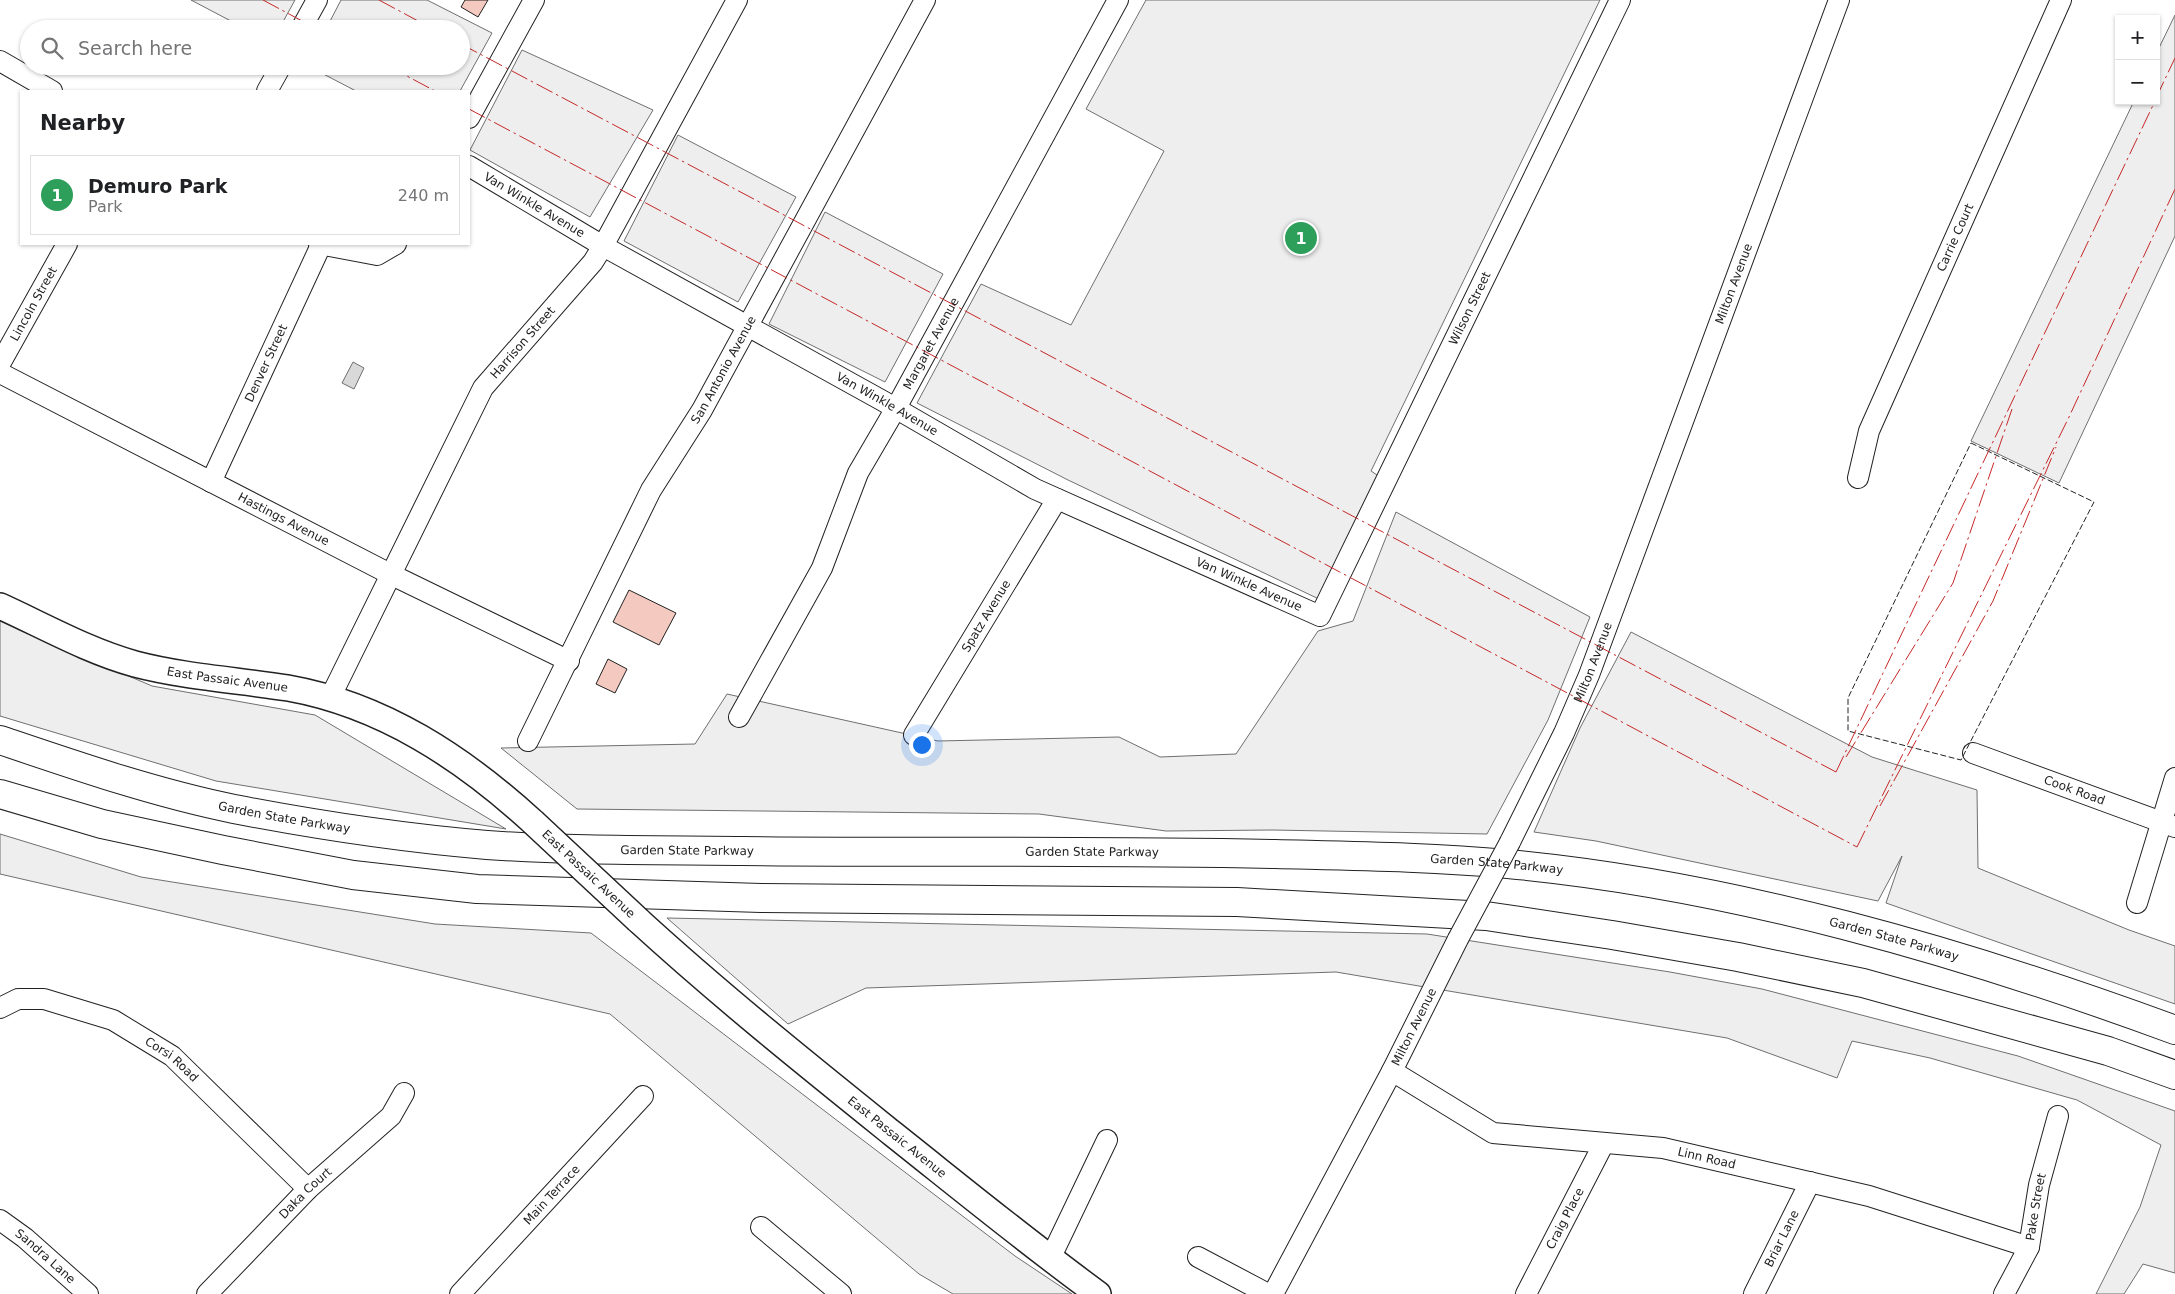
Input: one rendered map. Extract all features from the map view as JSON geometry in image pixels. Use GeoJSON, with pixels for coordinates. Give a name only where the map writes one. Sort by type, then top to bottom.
{"type":"FeatureCollection","features":[{"type":"Feature","properties":{"kind":"highway","name":"Garden State Parkway"},"geometry":{"type":"LineString","coordinates":[[0,740],[108,776],[230,808],[357,830],[485,844],[622,850],[1251,853],[1378,856],[1510,864],[1638,882],[1764,906],[1892,939],[2016,975],[2175,1030]]}},
{"type":"Feature","properties":{"kind":"highway"},"geometry":{"type":"LineString","coordinates":[[0,794],[102,824],[223,850],[353,875],[477,889],[760,898],[1237,902],[1486,916],[1738,956],[1863,983],[2108,1051],[2175,1075]]}},
{"type":"Feature","properties":{"kind":"main road","name":"East Passaic Avenue"},"geometry":{"type":"LineString","coordinates":[[0,606],[96,651],[135,664],[186,674],[288,688],[330,698],[375,715],[424,740],[494,787],[704,980],[770,1036],[1050,1259],[1098,1294]]}},
{"type":"Feature","properties":{"kind":"street"},"geometry":{"type":"LineString","coordinates":[[306,20],[317,0]]}},
{"type":"Feature","properties":{"kind":"street"},"geometry":{"type":"LineString","coordinates":[[470,116],[534,0]]}},
{"type":"Feature","properties":{"kind":"street","name":"Harrison Street"},"geometry":{"type":"LineString","coordinates":[[330,698],[483,388],[593,262],[737,0]]}},
{"type":"Feature","properties":{"kind":"street","name":"San Antonio Avenue"},"geometry":{"type":"LineString","coordinates":[[528,741],[569,661],[651,490],[702,410],[749,326],[925,0]]}},
{"type":"Feature","properties":{"kind":"street","name":"Margaret Avenue"},"geometry":{"type":"LineString","coordinates":[[739,717],[822,568],[858,473],[896,408],[1118,0]]}},
{"type":"Feature","properties":{"kind":"street","name":"Wilson Street"},"geometry":{"type":"LineString","coordinates":[[1320,616],[1620,0]]}},
{"type":"Feature","properties":{"kind":"street","name":"Milton Avenue"},"geometry":{"type":"LineString","coordinates":[[1273,1294],[1392,1071],[1458,939],[1510,842],[1589,675],[1838,0]]}},
{"type":"Feature","properties":{"kind":"street","name":"Carrie Court"},"geometry":{"type":"LineString","coordinates":[[1858,478],[1869,431],[2061,0]]}},
{"type":"Feature","properties":{"kind":"street"},"geometry":{"type":"LineString","coordinates":[[0,61],[20,73]]}},
{"type":"Feature","properties":{"kind":"street"},"geometry":{"type":"LineString","coordinates":[[24,75],[50,90]]}},
{"type":"Feature","properties":{"kind":"street"},"geometry":{"type":"LineString","coordinates":[[268,90],[276,75]]}},
{"type":"Feature","properties":{"kind":"street","name":"Van Winkle Avenue"},"geometry":{"type":"LineString","coordinates":[[470,167],[603,246],[896,408],[1035,489],[1320,616]]}},
{"type":"Feature","properties":{"kind":"street","name":"Lincoln Street"},"geometry":{"type":"LineString","coordinates":[[0,364],[66,245]]}},
{"type":"Feature","properties":{"kind":"street","name":"Denver Street"},"geometry":{"type":"LineString","coordinates":[[211,482],[320,245]]}},
{"type":"Feature","properties":{"kind":"street"},"geometry":{"type":"LineString","coordinates":[[325,245],[377,255],[394,245]]}},
{"type":"Feature","properties":{"kind":"street","name":"Hastings Avenue"},"geometry":{"type":"LineString","coordinates":[[0,373],[390,574],[569,661]]}},
{"type":"Feature","properties":{"kind":"street","name":"Spatz Avenue"},"geometry":{"type":"LineString","coordinates":[[914,734],[1057,499]]}},
{"type":"Feature","properties":{"kind":"street","name":"Cook Road"},"geometry":{"type":"LineString","coordinates":[[1973,753],[2168,825]]}},
{"type":"Feature","properties":{"kind":"street"},"geometry":{"type":"LineString","coordinates":[[2137,903],[2168,825],[2175,778]]}},
{"type":"Feature","properties":{"kind":"street","name":"Corsi Road"},"geometry":{"type":"LineString","coordinates":[[0,1008],[18,999],[44,999],[113,1020],[172,1056],[308,1189]]}},
{"type":"Feature","properties":{"kind":"street","name":"Linn Road"},"geometry":{"type":"LineString","coordinates":[[1392,1071],[1493,1133],[1663,1148],[1869,1196],[2029,1247]]}},
{"type":"Feature","properties":{"kind":"street","name":"Daka Court"},"geometry":{"type":"LineString","coordinates":[[207,1294],[308,1189],[391,1116],[404,1092]]}},
{"type":"Feature","properties":{"kind":"street","name":"Main Terrace"},"geometry":{"type":"LineString","coordinates":[[460,1294],[643,1096]]}},
{"type":"Feature","properties":{"kind":"street","name":"Pake Street"},"geometry":{"type":"LineString","coordinates":[[2004,1294],[2029,1247],[2039,1185],[2058,1116]]}},
{"type":"Feature","properties":{"kind":"street"},"geometry":{"type":"LineString","coordinates":[[1050,1259],[1107,1140]]}},
{"type":"Feature","properties":{"kind":"street","name":"Craig Place"},"geometry":{"type":"LineString","coordinates":[[1526,1294],[1604,1143]]}},
{"type":"Feature","properties":{"kind":"street","name":"Briar Lane"},"geometry":{"type":"LineString","coordinates":[[1754,1294],[1810,1182]]}},
{"type":"Feature","properties":{"kind":"street","name":"Sandra Lane"},"geometry":{"type":"LineString","coordinates":[[0,1220],[25,1238],[88,1294]]}},
{"type":"Feature","properties":{"kind":"street"},"geometry":{"type":"LineString","coordinates":[[761,1227],[841,1294]]}},
{"type":"Feature","properties":{"kind":"street"},"geometry":{"type":"LineString","coordinates":[[1198,1257],[1268,1294]]}},
{"type":"Feature","properties":{"kind":"shaded area"},"geometry":{"type":"Polygon","coordinates":[[[191,0],[295,0],[284,20],[229,20],[191,0]]]}},
{"type":"Feature","properties":{"kind":"shaded area"},"geometry":{"type":"Polygon","coordinates":[[[341,0],[427,0],[466,20],[331,20],[341,0]]]}},
{"type":"Feature","properties":{"kind":"shaded area"},"geometry":{"type":"Polygon","coordinates":[[[1146,0],[1600,0],[1371,471],[1380,477],[1321,600],[1068,480],[917,403],[981,284],[1071,325],[1164,151],[1086,109],[1146,0]]]}},
{"type":"Feature","properties":{"kind":"shaded area"},"geometry":{"type":"Polygon","coordinates":[[[2175,15],[2175,236],[2059,483],[1971,441],[2132,105],[2160,105],[2160,46],[2175,15]]]}},
{"type":"Feature","properties":{"kind":"shaded area"},"geometry":{"type":"Polygon","coordinates":[[[470,22],[492,33],[470,73],[470,22]]]}},
{"type":"Feature","properties":{"kind":"shaded area"},"geometry":{"type":"Polygon","coordinates":[[[522,50],[653,110],[590,217],[470,150],[522,50]]]}},
{"type":"Feature","properties":{"kind":"shaded area"},"geometry":{"type":"Polygon","coordinates":[[[325,75],[469,75],[461,90],[354,90],[325,75]]]}},
{"type":"Feature","properties":{"kind":"shaded area"},"geometry":{"type":"Polygon","coordinates":[[[678,135],[796,197],[738,302],[624,241],[678,135]]]}},
{"type":"Feature","properties":{"kind":"shaded area"},"geometry":{"type":"Polygon","coordinates":[[[825,212],[943,274],[885,382],[769,324],[825,212]]]}},
{"type":"Feature","properties":{"kind":"shaded area"},"geometry":{"type":"Polygon","coordinates":[[[353,362],[364,368],[354,389],[342,383],[353,362]]]}},
{"type":"Feature","properties":{"kind":"shaded area"},"geometry":{"type":"Polygon","coordinates":[[[1396,512],[1590,617],[1548,720],[1487,834],[1272,830],[1166,831],[1039,814],[577,809],[501,748],[695,744],[727,694],[938,741],[1119,737],[1160,757],[1236,754],[1318,631],[1353,621],[1396,512]]]}},
{"type":"Feature","properties":{"kind":"shaded area"},"geometry":{"type":"Polygon","coordinates":[[[0,621],[152,686],[315,715],[506,829],[216,781],[0,716],[0,621]]]}},
{"type":"Feature","properties":{"kind":"shaded area"},"geometry":{"type":"Polygon","coordinates":[[[1631,632],[1872,757],[1977,790],[1978,868],[2129,930],[2175,946],[2175,1004],[1886,903],[1902,856],[1878,901],[1596,841],[1534,832],[1580,728],[1631,632]]]}},
{"type":"Feature","properties":{"kind":"shaded area"},"geometry":{"type":"Polygon","coordinates":[[[0,834],[141,877],[435,924],[591,933],[1015,1256],[1072,1294],[953,1294],[919,1274],[610,1014],[0,874],[0,834]]]}},
{"type":"Feature","properties":{"kind":"shaded area"},"geometry":{"type":"Polygon","coordinates":[[[667,918],[1427,934],[1670,972],[1762,989],[2018,1056],[2175,1111],[2175,1273],[2143,1264],[2124,1294],[2096,1294],[2140,1207],[2161,1145],[2077,1100],[1930,1058],[1852,1041],[1837,1078],[1727,1038],[1336,972],[866,988],[788,1024],[667,918]]]}},
{"type":"Feature","properties":{"kind":"building"},"geometry":{"type":"Polygon","coordinates":[[[465,0],[488,0],[478,17],[461,7],[465,0]]]}},
{"type":"Feature","properties":{"kind":"building"},"geometry":{"type":"Polygon","coordinates":[[[629,590],[676,613],[659,645],[613,622],[629,590]]]}},
{"type":"Feature","properties":{"kind":"building"},"geometry":{"type":"Polygon","coordinates":[[[608,659],[627,669],[615,693],[596,684],[608,659]]]}},
{"type":"Feature","properties":{"kind":"fence"},"geometry":{"type":"LineString","coordinates":[[1971,443],[2094,502],[1961,760],[1848,731],[1848,698],[1971,443]]}},
{"type":"Feature","properties":{"kind":"power"},"geometry":{"type":"LineString","coordinates":[[263,0],[300,20]]}},
{"type":"Feature","properties":{"kind":"power"},"geometry":{"type":"LineString","coordinates":[[379,0],[416,20]]}},
{"type":"Feature","properties":{"kind":"power"},"geometry":{"type":"LineString","coordinates":[[470,49],[1836,772]]}},
{"type":"Feature","properties":{"kind":"power"},"geometry":{"type":"LineString","coordinates":[[2160,90],[2175,58]]}},
{"type":"Feature","properties":{"kind":"power"},"geometry":{"type":"LineString","coordinates":[[405,75],[433,90]]}},
{"type":"Feature","properties":{"kind":"power"},"geometry":{"type":"LineString","coordinates":[[1836,772],[2153,105]]}},
{"type":"Feature","properties":{"kind":"power"},"geometry":{"type":"LineString","coordinates":[[470,110],[1857,847]]}},
{"type":"Feature","properties":{"kind":"power"},"geometry":{"type":"LineString","coordinates":[[1857,847],[2069,417],[2175,189]]}},
{"type":"Feature","properties":{"kind":"power"},"geometry":{"type":"LineString","coordinates":[[1846,757],[1953,583],[2012,409]]}},
{"type":"Feature","properties":{"kind":"power"},"geometry":{"type":"LineString","coordinates":[[1880,806],[1993,601],[2056,447]]}},
{"type":"Feature","properties":{"kind":"place","name":"Demuro Park"},"geometry":{"type":"Point","coordinates":[1301,238]}}]}
